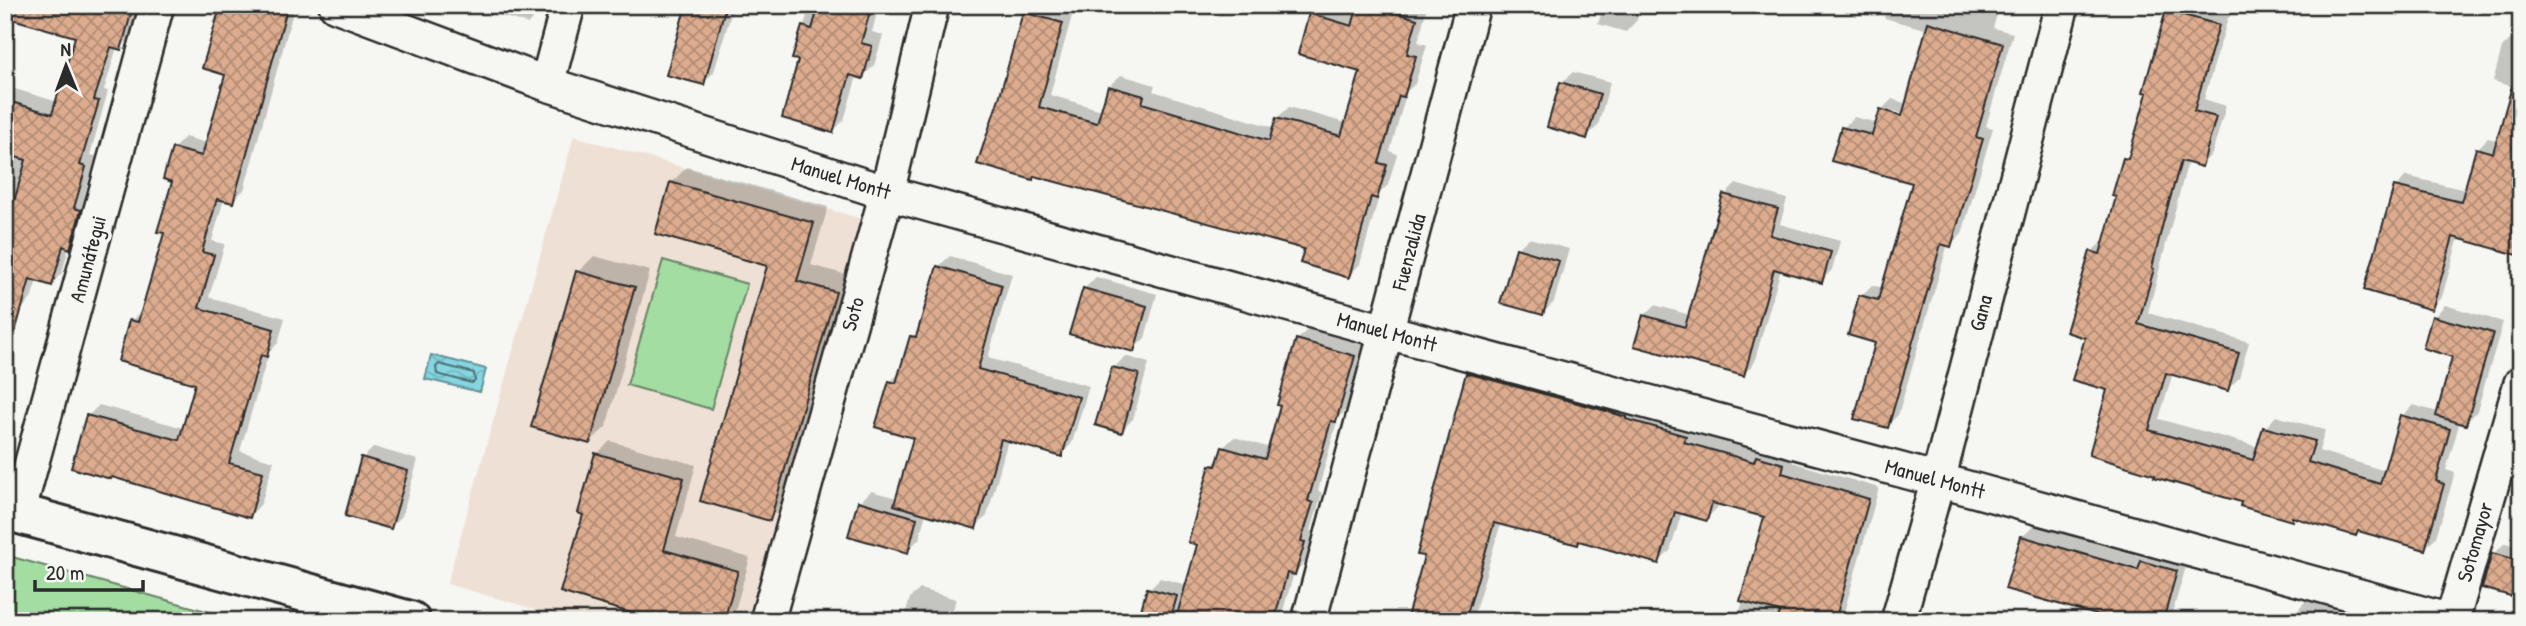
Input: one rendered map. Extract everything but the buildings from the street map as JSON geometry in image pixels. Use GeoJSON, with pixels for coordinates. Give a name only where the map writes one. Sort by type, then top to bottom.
{"type":"FeatureCollection","features":[{"type":"Feature","properties":{"kind":"main road"},"geometry":{"type":"LineString","coordinates":[[12,511],[410,621]]}},
{"type":"Feature","properties":{"kind":"street","name":"Amunátegui"},"geometry":{"type":"LineString","coordinates":[[12,511],[157,5]]}},
{"type":"Feature","properties":{"kind":"street","name":"Manuel Montt"},"geometry":{"type":"LineString","coordinates":[[336,5],[547,85],[887,193],[2451,621]]}},
{"type":"Feature","properties":{"kind":"street"},"geometry":{"type":"LineString","coordinates":[[547,85],[568,5]]}},
{"type":"Feature","properties":{"kind":"street","name":"Soto"},"geometry":{"type":"LineString","coordinates":[[768,621],[887,193],[932,5]]}},
{"type":"Feature","properties":{"kind":"street","name":"Fuenzalida"},"geometry":{"type":"LineString","coordinates":[[1310,621],[1473,5]]}},
{"type":"Feature","properties":{"kind":"street","name":"Gana"},"geometry":{"type":"LineString","coordinates":[[1898,621],[1938,480],[2062,5]]}},
{"type":"Feature","properties":{"kind":"street","name":"Sotomayor"},"geometry":{"type":"LineString","coordinates":[[2451,621],[2521,383]]}},
{"type":"Feature","properties":{"kind":"shaded area"},"geometry":{"type":"Polygon","coordinates":[[[574,136],[862,219],[750,621],[576,621],[447,584],[574,136]]]}},
{"type":"Feature","properties":{"kind":"green space"},"geometry":{"type":"Polygon","coordinates":[[[663,260],[747,284],[711,409],[627,385],[663,260]]]}},
{"type":"Feature","properties":{"kind":"green space"},"geometry":{"type":"Polygon","coordinates":[[[5,555],[242,621],[5,621],[5,555]]]}},
{"type":"Feature","properties":{"kind":"water"},"geometry":{"type":"Polygon","coordinates":[[[431,355],[486,369],[480,392],[425,379],[431,355]]]}}]}
